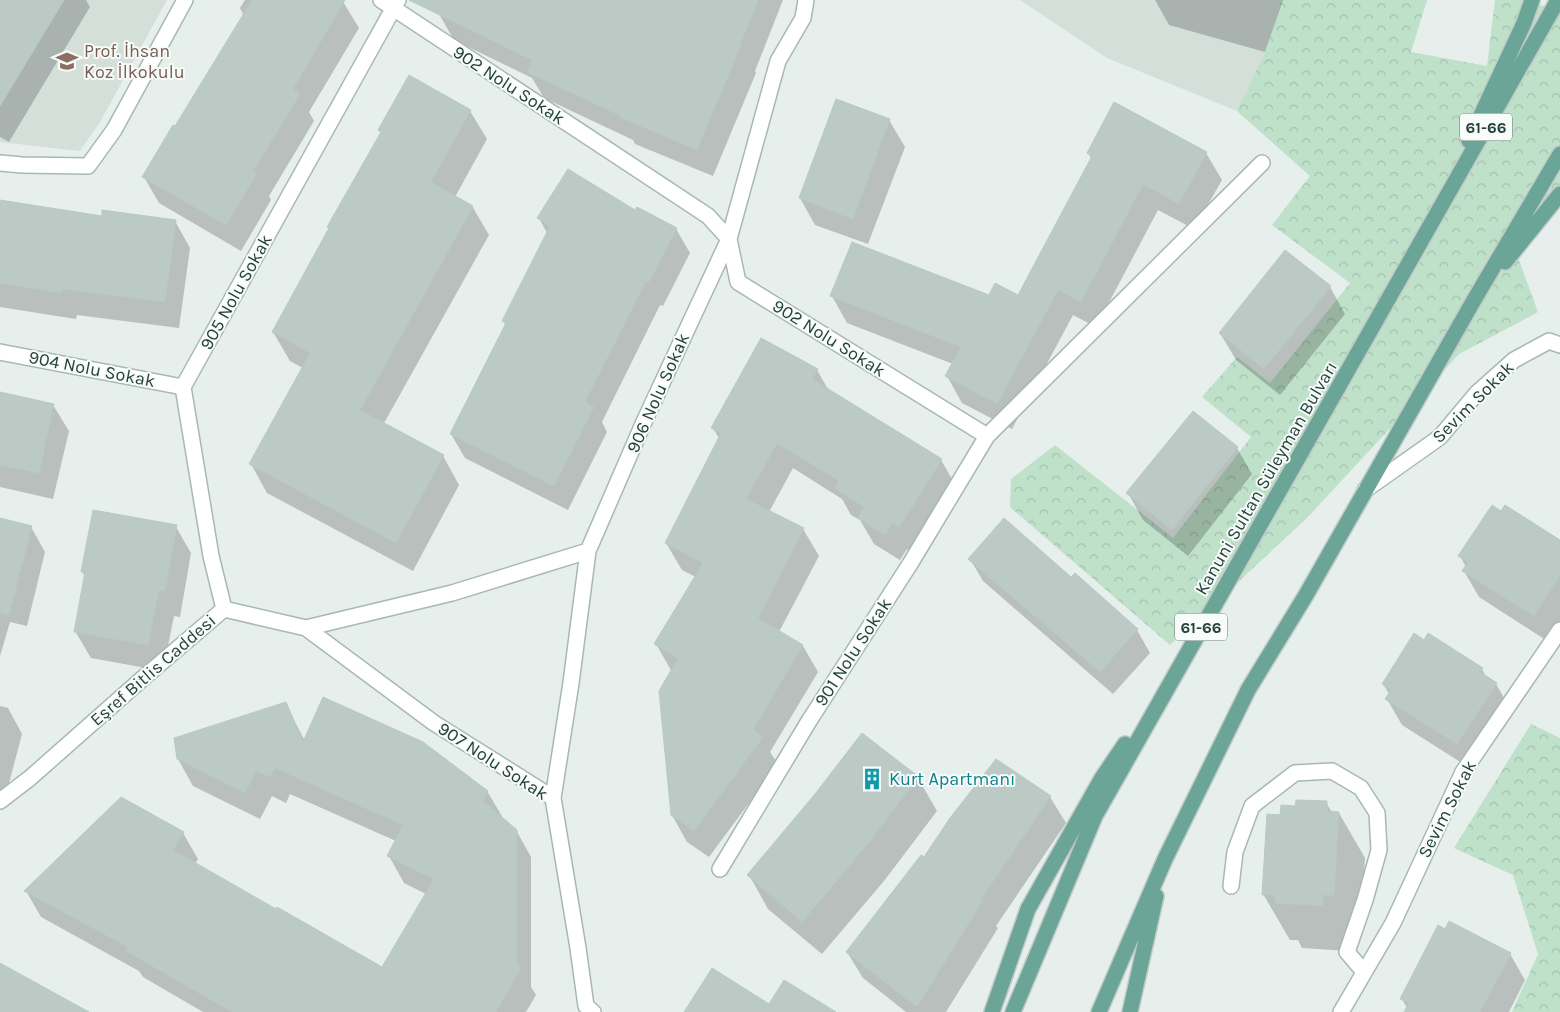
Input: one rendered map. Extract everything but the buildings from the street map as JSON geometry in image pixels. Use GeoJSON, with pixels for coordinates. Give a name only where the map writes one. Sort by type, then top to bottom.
{"type":"FeatureCollection","features":[{"type":"Feature","properties":{"kind":"main road","name":"61-66"},"geometry":{"type":"LineString","coordinates":[[1414,255],[1524,23],[1532,0]]}},
{"type":"Feature","properties":{"kind":"main road","name":"Kanuni Sultan Süleyman Bulvarı"},"geometry":{"type":"LineString","coordinates":[[1013,1012],[1095,816],[1558,0]]}},
{"type":"Feature","properties":{"kind":"main road"},"geometry":{"type":"LineString","coordinates":[[1099,1012],[1165,858],[1248,690],[1306,595],[1474,300],[1560,154]]}},
{"type":"Feature","properties":{"kind":"main road"},"geometry":{"type":"LineString","coordinates":[[1474,300],[1560,194]]}},
{"type":"Feature","properties":{"kind":"main road","name":"61-66"},"geometry":{"type":"LineString","coordinates":[[992,1012],[1028,909],[1102,778],[1188,650]]}},
{"type":"Feature","properties":{"kind":"main road"},"geometry":{"type":"LineString","coordinates":[[1130,1012],[1165,858]]}},
{"type":"Feature","properties":{"kind":"street"},"geometry":{"type":"LineString","coordinates":[[0,163],[88,166],[114,130],[185,0]]}},
{"type":"Feature","properties":{"kind":"street","name":"902 Nolu Sokak"},"geometry":{"type":"LineString","coordinates":[[381,0],[396,4],[708,216],[729,239],[738,282],[987,436]]}},
{"type":"Feature","properties":{"kind":"street","name":"906 Nolu Sokak"},"geometry":{"type":"LineString","coordinates":[[553,798],[571,683],[588,551],[643,424],[729,239],[778,61],[803,18],[806,0]]}},
{"type":"Feature","properties":{"kind":"street","name":"905 Nolu Sokak"},"geometry":{"type":"LineString","coordinates":[[183,387],[396,4]]}},
{"type":"Feature","properties":{"kind":"street"},"geometry":{"type":"LineString","coordinates":[[987,436],[1262,163]]}},
{"type":"Feature","properties":{"kind":"street","name":"Sevim Sokak"},"geometry":{"type":"LineString","coordinates":[[1365,490],[1440,437],[1477,393],[1514,360],[1549,341],[1560,345]]}},
{"type":"Feature","properties":{"kind":"street","name":"904 Nolu Sokak"},"geometry":{"type":"LineString","coordinates":[[0,352],[183,387]]}},
{"type":"Feature","properties":{"kind":"street"},"geometry":{"type":"LineString","coordinates":[[183,387],[211,556],[224,609]]}},
{"type":"Feature","properties":{"kind":"street","name":"901 Nolu Sokak"},"geometry":{"type":"LineString","coordinates":[[720,869],[809,721],[910,564],[987,436]]}},
{"type":"Feature","properties":{"kind":"street","name":"Eşref Bitlis Caddesi"},"geometry":{"type":"LineString","coordinates":[[0,801],[30,778],[224,609],[306,628],[452,593],[588,551]]}},
{"type":"Feature","properties":{"kind":"street","name":"907 Nolu Sokak"},"geometry":{"type":"LineString","coordinates":[[306,628],[434,723],[553,798],[586,1006],[593,1012]]}},
{"type":"Feature","properties":{"kind":"street","name":"Sevim Sokak"},"geometry":{"type":"LineString","coordinates":[[1341,1012],[1393,922],[1463,772],[1560,630]]}},
{"type":"Feature","properties":{"kind":"street"},"geometry":{"type":"LineString","coordinates":[[1231,886],[1236,852],[1252,806],[1295,773],[1332,771],[1361,788],[1377,813],[1379,850],[1366,900],[1348,952],[1364,972]]}},
{"type":"Feature","properties":{"kind":"shaded area","name":"Prof. İhsan Koz İlkokulu"},"geometry":{"type":"Polygon","coordinates":[[[0,0],[167,0],[100,122],[80,151],[0,142],[0,0]]]}},
{"type":"Feature","properties":{"kind":"shaded area"},"geometry":{"type":"Polygon","coordinates":[[[1020,0],[1281,0],[1267,48],[1237,111],[1107,58],[1020,0]]]}},
{"type":"Feature","properties":{"kind":"green space"},"geometry":{"type":"Polygon","coordinates":[[[1281,0],[1427,0],[1411,52],[1487,66],[1495,0],[1533,0],[1533,4],[1560,9],[1560,191],[1517,255],[1538,312],[1459,354],[1306,519],[1170,645],[1010,507],[1011,479],[1055,445],[1173,538],[1251,437],[1202,397],[1237,357],[1270,383],[1350,283],[1272,225],[1310,176],[1237,111],[1267,48],[1281,0]]]}},
{"type":"Feature","properties":{"kind":"green space"},"geometry":{"type":"Polygon","coordinates":[[[1531,724],[1560,738],[1560,1012],[1512,1012],[1538,954],[1513,875],[1454,848],[1531,724]]]}},
{"type":"Feature","properties":{"kind":"place","name":"Prof. İhsan Koz İlkokulu"},"geometry":{"type":"Point","coordinates":[67,61]}},
{"type":"Feature","properties":{"kind":"place","name":"Kurt Apartmanı"},"geometry":{"type":"Point","coordinates":[872,779]}}]}
